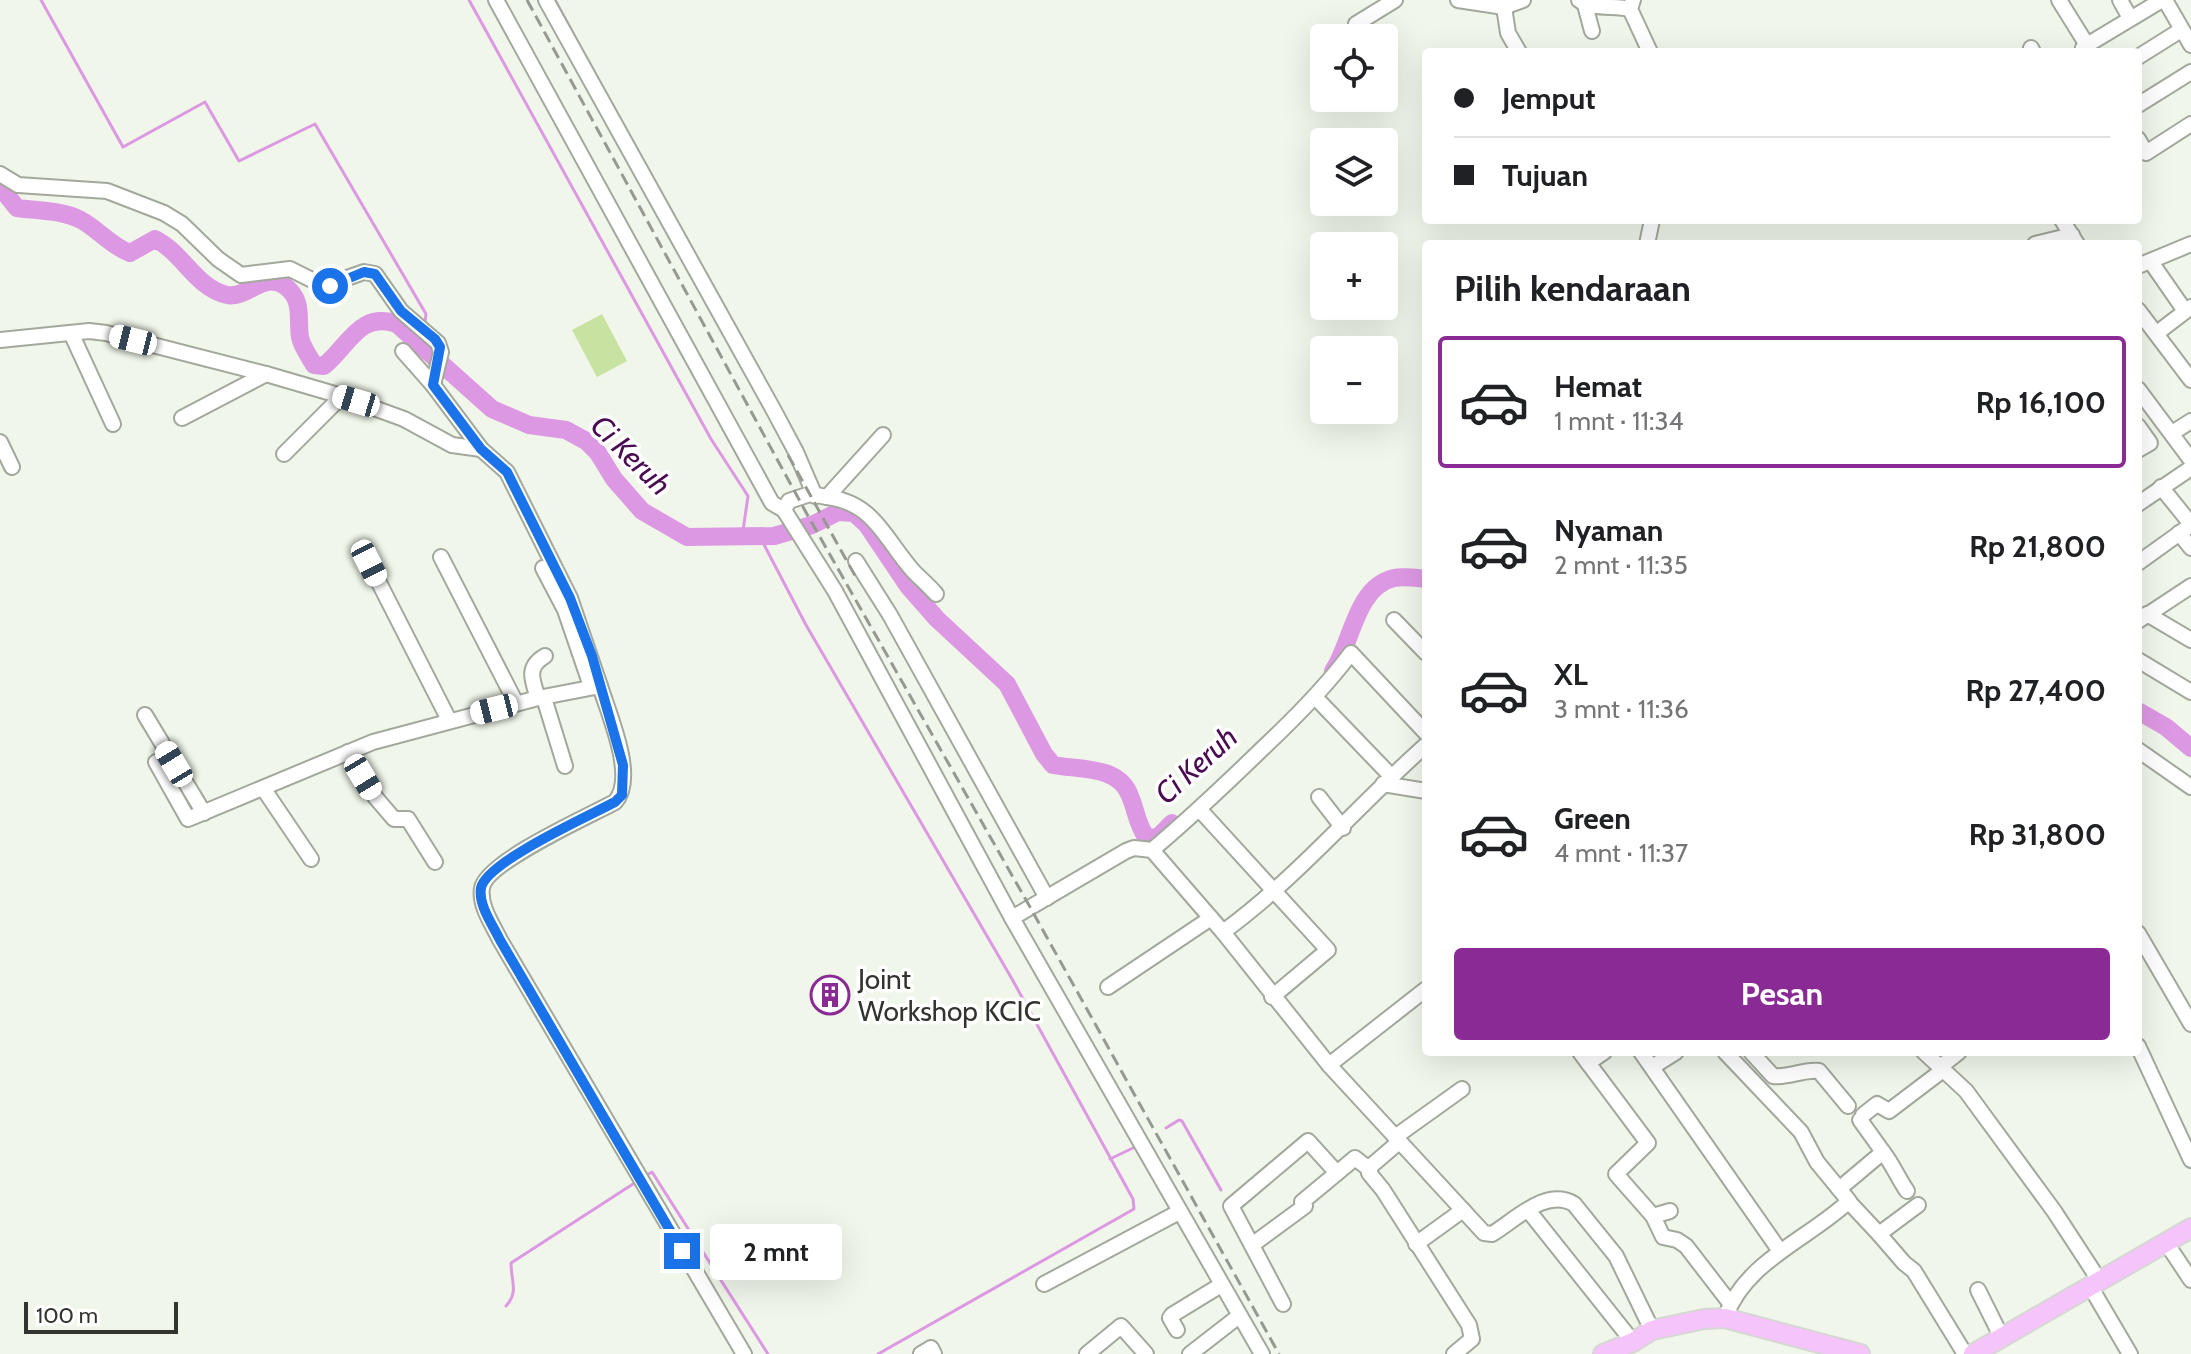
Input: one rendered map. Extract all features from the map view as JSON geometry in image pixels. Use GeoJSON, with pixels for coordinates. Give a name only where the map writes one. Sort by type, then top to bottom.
{"type":"FeatureCollection","features":[{"type":"Feature","properties":{"kind":"main road"},"geometry":{"type":"LineString","coordinates":[[1990,1347],[2191,1228]]}},
{"type":"Feature","properties":{"kind":"main road"},"geometry":{"type":"LineString","coordinates":[[1603,1354],[1633,1342],[1652,1330],[1704,1319],[1728,1310],[1860,1354]]}},
{"type":"Feature","properties":{"kind":"street"},"geometry":{"type":"LineString","coordinates":[[496,0],[772,503],[789,517],[835,591],[1012,918],[1262,1354]]}},
{"type":"Feature","properties":{"kind":"street"},"geometry":{"type":"LineString","coordinates":[[546,0],[821,497]]}},
{"type":"Feature","properties":{"kind":"street"},"geometry":{"type":"LineString","coordinates":[[1356,24],[1395,0]]}},
{"type":"Feature","properties":{"kind":"street"},"geometry":{"type":"LineString","coordinates":[[1458,0],[1504,7],[1523,0]]}},
{"type":"Feature","properties":{"kind":"street"},"geometry":{"type":"LineString","coordinates":[[2059,0],[2086,48],[2163,0],[2191,45]]}},
{"type":"Feature","properties":{"kind":"street"},"geometry":{"type":"LineString","coordinates":[[2120,0],[2130,18]]}},
{"type":"Feature","properties":{"kind":"street"},"geometry":{"type":"LineString","coordinates":[[1592,31],[1582,2],[1632,4],[1648,48]]}},
{"type":"Feature","properties":{"kind":"street"},"geometry":{"type":"LineString","coordinates":[[1504,7],[1508,33],[1517,48]]}},
{"type":"Feature","properties":{"kind":"street"},"geometry":{"type":"LineString","coordinates":[[2142,54],[2181,30]]}},
{"type":"Feature","properties":{"kind":"street"},"geometry":{"type":"LineString","coordinates":[[2142,103],[2191,72]]}},
{"type":"Feature","properties":{"kind":"street"},"geometry":{"type":"LineString","coordinates":[[2142,146],[2146,153],[2189,129]]}},
{"type":"Feature","properties":{"kind":"street"},"geometry":{"type":"LineString","coordinates":[[0,174],[18,185],[107,191],[164,213],[192,232],[218,259],[241,275],[290,269],[324,286],[369,272],[380,279],[401,311],[435,339],[441,352],[433,385]]}},
{"type":"Feature","properties":{"kind":"street"},"geometry":{"type":"LineString","coordinates":[[2157,333],[2188,309],[2145,264],[2190,247]]}},
{"type":"Feature","properties":{"kind":"street"},"geometry":{"type":"LineString","coordinates":[[2142,315],[2189,373]]}},
{"type":"Feature","properties":{"kind":"street"},"geometry":{"type":"LineString","coordinates":[[0,340],[72,337],[89,331],[106,333],[266,374],[336,400],[404,419],[452,445],[481,449]]}},
{"type":"Feature","properties":{"kind":"street"},"geometry":{"type":"LineString","coordinates":[[72,337],[113,424]]}},
{"type":"Feature","properties":{"kind":"street"},"geometry":{"type":"LineString","coordinates":[[403,351],[481,449],[507,472],[570,598],[623,765],[622,795],[615,802],[498,866],[481,887],[482,898],[500,940],[744,1354]]}},
{"type":"Feature","properties":{"kind":"street"},"geometry":{"type":"LineString","coordinates":[[182,418],[266,374]]}},
{"type":"Feature","properties":{"kind":"street"},"geometry":{"type":"LineString","coordinates":[[2142,396],[2191,460]]}},
{"type":"Feature","properties":{"kind":"street"},"geometry":{"type":"LineString","coordinates":[[284,454],[336,400]]}},
{"type":"Feature","properties":{"kind":"street"},"geometry":{"type":"LineString","coordinates":[[2172,433],[2191,421]]}},
{"type":"Feature","properties":{"kind":"street"},"geometry":{"type":"LineString","coordinates":[[2142,432],[2150,443],[2142,448]]}},
{"type":"Feature","properties":{"kind":"street"},"geometry":{"type":"LineString","coordinates":[[821,497],[883,435]]}},
{"type":"Feature","properties":{"kind":"street"},"geometry":{"type":"LineString","coordinates":[[0,442],[12,467]]}},
{"type":"Feature","properties":{"kind":"street"},"geometry":{"type":"LineString","coordinates":[[2142,501],[2191,468]]}},
{"type":"Feature","properties":{"kind":"street"},"geometry":{"type":"LineString","coordinates":[[2161,487],[2187,527],[2191,548]]}},
{"type":"Feature","properties":{"kind":"street"},"geometry":{"type":"LineString","coordinates":[[789,517],[789,501],[805,495],[840,499],[860,507],[936,594]]}},
{"type":"Feature","properties":{"kind":"street"},"geometry":{"type":"LineString","coordinates":[[2142,560],[2187,527]]}},
{"type":"Feature","properties":{"kind":"street"},"geometry":{"type":"LineString","coordinates":[[441,557],[516,703]]}},
{"type":"Feature","properties":{"kind":"street"},"geometry":{"type":"LineString","coordinates":[[856,561],[890,615],[1047,898]]}},
{"type":"Feature","properties":{"kind":"street"},"geometry":{"type":"LineString","coordinates":[[369,563],[449,720]]}},
{"type":"Feature","properties":{"kind":"street"},"geometry":{"type":"LineString","coordinates":[[543,568],[565,610],[596,687]]}},
{"type":"Feature","properties":{"kind":"street"},"geometry":{"type":"LineString","coordinates":[[2143,618],[2191,586]]}},
{"type":"Feature","properties":{"kind":"street"},"geometry":{"type":"LineString","coordinates":[[2143,618],[2191,640]]}},
{"type":"Feature","properties":{"kind":"street"},"geometry":{"type":"LineString","coordinates":[[1394,620],[1422,649]]}},
{"type":"Feature","properties":{"kind":"street"},"geometry":{"type":"LineString","coordinates":[[1152,850],[1200,810],[1315,697],[1351,653],[1422,729]]}},
{"type":"Feature","properties":{"kind":"street"},"geometry":{"type":"LineString","coordinates":[[545,656],[533,664],[531,670],[565,766]]}},
{"type":"Feature","properties":{"kind":"street"},"geometry":{"type":"LineString","coordinates":[[2142,662],[2191,692]]}},
{"type":"Feature","properties":{"kind":"street"},"geometry":{"type":"LineString","coordinates":[[156,762],[188,819],[348,752],[449,720],[596,687]]}},
{"type":"Feature","properties":{"kind":"street"},"geometry":{"type":"LineString","coordinates":[[1315,697],[1387,780],[1422,790]]}},
{"type":"Feature","properties":{"kind":"street"},"geometry":{"type":"LineString","coordinates":[[145,715],[204,813]]}},
{"type":"Feature","properties":{"kind":"street"},"geometry":{"type":"LineString","coordinates":[[1223,932],[1240,922],[1343,828],[1387,780],[1422,749]]}},
{"type":"Feature","properties":{"kind":"street"},"geometry":{"type":"LineString","coordinates":[[348,752],[384,809],[394,819],[408,819],[435,862]]}},
{"type":"Feature","properties":{"kind":"street"},"geometry":{"type":"LineString","coordinates":[[2142,753],[2191,787]]}},
{"type":"Feature","properties":{"kind":"street"},"geometry":{"type":"LineString","coordinates":[[263,788],[311,859]]}},
{"type":"Feature","properties":{"kind":"street"},"geometry":{"type":"LineString","coordinates":[[1319,797],[1343,828]]}},
{"type":"Feature","properties":{"kind":"street"},"geometry":{"type":"LineString","coordinates":[[1200,810],[1328,950],[1272,997]]}},
{"type":"Feature","properties":{"kind":"street"},"geometry":{"type":"LineString","coordinates":[[1012,918],[1126,851],[1134,848],[1152,850],[1223,932],[1329,1065],[1484,1233],[1492,1234],[1528,1210],[1559,1199],[1574,1204],[1616,1256],[1652,1330]]}},
{"type":"Feature","properties":{"kind":"street"},"geometry":{"type":"LineString","coordinates":[[1108,987],[1211,918]]}},
{"type":"Feature","properties":{"kind":"street"},"geometry":{"type":"LineString","coordinates":[[2142,940],[2189,1018]]}},
{"type":"Feature","properties":{"kind":"street"},"geometry":{"type":"LineString","coordinates":[[1329,1065],[1422,992]]}},
{"type":"Feature","properties":{"kind":"street"},"geometry":{"type":"LineString","coordinates":[[2142,1055],[2191,1160]]}},
{"type":"Feature","properties":{"kind":"street"},"geometry":{"type":"LineString","coordinates":[[1644,1056],[1780,1251]]}},
{"type":"Feature","properties":{"kind":"street"},"geometry":{"type":"LineString","coordinates":[[1652,1067],[1670,1056]]}},
{"type":"Feature","properties":{"kind":"street"},"geometry":{"type":"LineString","coordinates":[[1729,1056],[1801,1132],[1817,1162],[1849,1202],[1914,1271],[1965,1354]]}},
{"type":"Feature","properties":{"kind":"street"},"geometry":{"type":"LineString","coordinates":[[1755,1056],[1773,1076],[1819,1071],[1848,1106]]}},
{"type":"Feature","properties":{"kind":"street"},"geometry":{"type":"LineString","coordinates":[[1928,1056],[1966,1091],[2030,1178],[2094,1283],[2130,1354]]}},
{"type":"Feature","properties":{"kind":"street"},"geometry":{"type":"LineString","coordinates":[[1907,1191],[1898,1171],[1861,1118],[1877,1104],[1888,1112],[1955,1056]]}},
{"type":"Feature","properties":{"kind":"street"},"geometry":{"type":"LineString","coordinates":[[1584,1058],[1648,1143],[1616,1174],[1653,1216],[1663,1237],[1675,1239],[1686,1246],[1728,1310],[1745,1284],[1780,1251],[1849,1202]]}},
{"type":"Feature","properties":{"kind":"street"},"geometry":{"type":"LineString","coordinates":[[1369,1169],[1397,1139],[1462,1089]]}},
{"type":"Feature","properties":{"kind":"street"},"geometry":{"type":"LineString","coordinates":[[1283,1304],[1231,1206],[1308,1141],[1337,1173]]}},
{"type":"Feature","properties":{"kind":"street"},"geometry":{"type":"LineString","coordinates":[[1839,1189],[1883,1152]]}},
{"type":"Feature","properties":{"kind":"street"},"geometry":{"type":"LineString","coordinates":[[1252,1245],[1305,1206],[1302,1202],[1355,1158],[1369,1169],[1469,1325],[1472,1339],[1454,1354]]}},
{"type":"Feature","properties":{"kind":"street"},"geometry":{"type":"LineString","coordinates":[[1879,1234],[1918,1205]]}},
{"type":"Feature","properties":{"kind":"street"},"geometry":{"type":"LineString","coordinates":[[1416,1244],[1463,1210]]}},
{"type":"Feature","properties":{"kind":"street"},"geometry":{"type":"LineString","coordinates":[[1528,1210],[1633,1342]]}},
{"type":"Feature","properties":{"kind":"street"},"geometry":{"type":"LineString","coordinates":[[1653,1216],[1670,1211]]}},
{"type":"Feature","properties":{"kind":"street"},"geometry":{"type":"LineString","coordinates":[[1044,1284],[1179,1212]]}},
{"type":"Feature","properties":{"kind":"street"},"geometry":{"type":"LineString","coordinates":[[2167,1244],[2191,1280]]}},
{"type":"Feature","properties":{"kind":"street"},"geometry":{"type":"LineString","coordinates":[[1177,1330],[1170,1318],[1172,1315],[1221,1285]]}},
{"type":"Feature","properties":{"kind":"street"},"geometry":{"type":"LineString","coordinates":[[1978,1290],[1990,1347]]}},
{"type":"Feature","properties":{"kind":"street"},"geometry":{"type":"LineString","coordinates":[[1190,1354],[1239,1316]]}},
{"type":"Feature","properties":{"kind":"street"},"geometry":{"type":"LineString","coordinates":[[1087,1354],[1121,1326],[1146,1354]]}},
{"type":"Feature","properties":{"kind":"street"},"geometry":{"type":"LineString","coordinates":[[921,1354],[931,1348],[934,1354]]}},
{"type":"Feature","properties":{"kind":"green space"},"geometry":{"type":"Polygon","coordinates":[[[602,314],[627,361],[597,377],[572,330],[602,314]]]}},
{"type":"Feature","properties":{"kind":"waterway"},"geometry":{"type":"LineString","coordinates":[[41,0],[123,147],[205,102],[239,161],[315,124],[426,314],[425,322]]}},
{"type":"Feature","properties":{"kind":"waterway"},"geometry":{"type":"LineString","coordinates":[[469,0],[711,439],[748,496],[742,538]]}},
{"type":"Feature","properties":{"kind":"waterway"},"geometry":{"type":"LineString","coordinates":[[555,0],[603,89]]}},
{"type":"Feature","properties":{"kind":"waterway","name":"Ci Keruh"},"geometry":{"type":"LineString","coordinates":[[0,187],[17,208],[73,217],[130,253],[155,239],[173,252],[207,286],[227,295],[242,293],[263,283],[277,282],[285,286],[295,297],[301,341],[314,365],[324,366],[364,326],[384,321],[397,324],[492,409],[529,425],[566,430],[586,441],[642,511],[687,537],[774,536],[812,525],[838,512],[854,513],[867,525],[908,586],[937,619],[1007,684],[1053,765],[1097,771],[1117,779],[1125,786],[1146,837],[1157,838],[1172,823]]}},
{"type":"Feature","properties":{"kind":"waterway"},"geometry":{"type":"LineString","coordinates":[[760,537],[806,625],[1012,979],[1133,1199],[1134,1209],[878,1354]]}},
{"type":"Feature","properties":{"kind":"waterway","name":"Ci Keruh"},"geometry":{"type":"LineString","coordinates":[[1333,671],[1356,618],[1371,593],[1381,583],[1394,578],[1422,579]]}},
{"type":"Feature","properties":{"kind":"waterway","name":"Ci Keruh"},"geometry":{"type":"LineString","coordinates":[[2142,713],[2166,727],[2191,748]]}},
{"type":"Feature","properties":{"kind":"waterway"},"geometry":{"type":"LineString","coordinates":[[1166,1128],[1182,1121],[1221,1190]]}},
{"type":"Feature","properties":{"kind":"waterway"},"geometry":{"type":"LineString","coordinates":[[1110,1159],[1135,1147]]}},
{"type":"Feature","properties":{"kind":"waterway"},"geometry":{"type":"LineString","coordinates":[[647,1175],[652,1172],[768,1354]]}},
{"type":"Feature","properties":{"kind":"waterway"},"geometry":{"type":"LineString","coordinates":[[506,1306],[513,1291],[511,1263],[633,1184]]}},
{"type":"Feature","properties":{"kind":"railway"},"geometry":{"type":"LineString","coordinates":[[527,0],[808,516],[1279,1354]]}},
{"type":"Feature","properties":{"kind":"railway"},"geometry":{"type":"LineString","coordinates":[[788,455],[858,581]]}},
{"type":"Feature","properties":{"kind":"place","name":"Joint Workshop KCIC"},"geometry":{"type":"Point","coordinates":[830,995]}},
{"type":"Feature","properties":{"kind":"route"},"geometry":{"type":"LineString","coordinates":[[330,286],[348,276],[364,272],[375,274],[401,311],[438,343],[441,352],[433,385],[481,449],[507,472],[552,558],[592,656],[623,765],[622,795],[615,802],[498,866],[481,887],[482,898],[500,940],[682,1251]]}}]}
